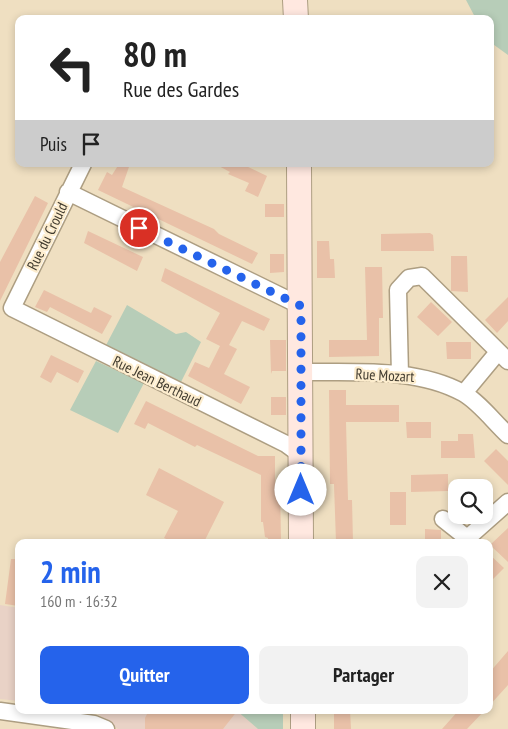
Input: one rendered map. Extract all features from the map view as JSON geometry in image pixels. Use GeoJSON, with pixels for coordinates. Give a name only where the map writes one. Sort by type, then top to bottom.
{"type":"FeatureCollection","features":[{"type":"Feature","properties":{"kind":"street"},"geometry":{"type":"LineString","coordinates":[[295,0],[296,15]]}},
{"type":"Feature","properties":{"kind":"street","name":"Rue du Crould"},"geometry":{"type":"LineString","coordinates":[[12,308],[81,167]]}},
{"type":"Feature","properties":{"kind":"street"},"geometry":{"type":"LineString","coordinates":[[299,167],[302,372],[301,539]]}},
{"type":"Feature","properties":{"kind":"street"},"geometry":{"type":"LineString","coordinates":[[68,192],[301,306]]}},
{"type":"Feature","properties":{"kind":"street"},"geometry":{"type":"LineString","coordinates":[[400,375],[398,290],[409,278],[422,276],[503,357],[464,394]]}},
{"type":"Feature","properties":{"kind":"street","name":"Rue Jean Berthaud"},"geometry":{"type":"LineString","coordinates":[[12,308],[286,444],[301,455]]}},
{"type":"Feature","properties":{"kind":"street","name":"Rue Mozart"},"geometry":{"type":"LineString","coordinates":[[302,372],[400,375],[424,378],[464,394],[508,435]]}},
{"type":"Feature","properties":{"kind":"street"},"geometry":{"type":"LineString","coordinates":[[466,539],[508,502]]}},
{"type":"Feature","properties":{"kind":"street"},"geometry":{"type":"LineString","coordinates":[[443,519],[464,539]]}},
{"type":"Feature","properties":{"kind":"street"},"geometry":{"type":"LineString","coordinates":[[0,711],[15,713]]}},
{"type":"Feature","properties":{"kind":"street"},"geometry":{"type":"LineString","coordinates":[[18,714],[97,727]]}},
{"type":"Feature","properties":{"kind":"street"},"geometry":{"type":"LineString","coordinates":[[303,714],[303,729]]}},
{"type":"Feature","properties":{"kind":"shaded area"},"geometry":{"type":"Polygon","coordinates":[[[0,605],[15,607],[15,701],[0,699],[0,605]]]}},
{"type":"Feature","properties":{"kind":"shaded area"},"geometry":{"type":"Polygon","coordinates":[[[98,714],[241,714],[258,729],[118,729],[98,714]]]}},
{"type":"Feature","properties":{"kind":"green space"},"geometry":{"type":"Polygon","coordinates":[[[466,0],[508,0],[508,55],[494,45],[494,15],[474,15],[466,0]]]}},
{"type":"Feature","properties":{"kind":"green space"},"geometry":{"type":"Polygon","coordinates":[[[127,305],[176,334],[186,332],[201,342],[179,386],[104,349],[127,305]]]}},
{"type":"Feature","properties":{"kind":"green space"},"geometry":{"type":"Polygon","coordinates":[[[96,361],[144,383],[118,433],[70,410],[96,361]]]}},
{"type":"Feature","properties":{"kind":"green space"},"geometry":{"type":"Polygon","coordinates":[[[241,714],[283,714],[283,729],[258,729],[241,714]]]}},
{"type":"Feature","properties":{"kind":"building"},"geometry":{"type":"Polygon","coordinates":[[[117,167],[129,167],[122,187],[214,229],[219,234],[258,253],[252,264],[98,190],[107,172],[112,175],[117,167]]]}},
{"type":"Feature","properties":{"kind":"building"},"geometry":{"type":"Polygon","coordinates":[[[221,167],[248,167],[267,176],[258,197],[245,191],[249,183],[228,174],[230,172],[221,167]]]}},
{"type":"Feature","properties":{"kind":"building"},"geometry":{"type":"Polygon","coordinates":[[[35,196],[48,203],[0,301],[0,262],[35,196]]]}},
{"type":"Feature","properties":{"kind":"building"},"geometry":{"type":"Polygon","coordinates":[[[265,204],[284,204],[284,217],[265,217],[265,204]]]}},
{"type":"Feature","properties":{"kind":"building"},"geometry":{"type":"Polygon","coordinates":[[[88,231],[143,257],[137,271],[84,243],[88,231]]]}},
{"type":"Feature","properties":{"kind":"building"},"geometry":{"type":"Polygon","coordinates":[[[430,233],[433,235],[434,251],[381,251],[381,234],[430,233]]]}},
{"type":"Feature","properties":{"kind":"building"},"geometry":{"type":"Polygon","coordinates":[[[317,241],[329,241],[330,259],[334,259],[335,278],[317,278],[317,241]]]}},
{"type":"Feature","properties":{"kind":"building"},"geometry":{"type":"Polygon","coordinates":[[[270,254],[284,254],[284,272],[270,273],[270,254]]]}},
{"type":"Feature","properties":{"kind":"building"},"geometry":{"type":"Polygon","coordinates":[[[451,256],[467,256],[468,292],[451,291],[451,256]]]}},
{"type":"Feature","properties":{"kind":"building"},"geometry":{"type":"Polygon","coordinates":[[[365,267],[382,267],[383,318],[379,318],[379,356],[329,357],[329,340],[367,340],[365,267]]]}},
{"type":"Feature","properties":{"kind":"building"},"geometry":{"type":"Polygon","coordinates":[[[165,268],[270,319],[264,331],[242,321],[229,345],[237,349],[224,374],[250,387],[241,404],[188,376],[195,362],[209,368],[220,346],[206,339],[220,313],[161,281],[165,268]]]}},
{"type":"Feature","properties":{"kind":"building"},"geometry":{"type":"Polygon","coordinates":[[[44,290],[91,313],[94,307],[112,316],[102,334],[50,307],[47,312],[35,307],[44,290]]]}},
{"type":"Feature","properties":{"kind":"building"},"geometry":{"type":"Polygon","coordinates":[[[508,297],[508,321],[497,333],[485,320],[508,297]]]}},
{"type":"Feature","properties":{"kind":"building"},"geometry":{"type":"Polygon","coordinates":[[[431,302],[452,322],[438,336],[417,317],[431,302]]]}},
{"type":"Feature","properties":{"kind":"building"},"geometry":{"type":"Polygon","coordinates":[[[270,340],[286,340],[286,371],[272,371],[271,374],[270,340]]]}},
{"type":"Feature","properties":{"kind":"building"},"geometry":{"type":"Polygon","coordinates":[[[446,342],[471,342],[471,359],[447,359],[446,342]]]}},
{"type":"Feature","properties":{"kind":"building"},"geometry":{"type":"Polygon","coordinates":[[[51,355],[84,371],[78,383],[57,372],[51,383],[40,377],[51,355]]]}},
{"type":"Feature","properties":{"kind":"building"},"geometry":{"type":"Polygon","coordinates":[[[329,390],[346,390],[346,405],[399,405],[399,422],[346,422],[348,500],[352,500],[353,539],[336,539],[334,484],[330,484],[329,390]]]}},
{"type":"Feature","properties":{"kind":"building"},"geometry":{"type":"Polygon","coordinates":[[[271,397],[286,397],[286,415],[271,415],[271,397]]]}},
{"type":"Feature","properties":{"kind":"building"},"geometry":{"type":"Polygon","coordinates":[[[146,401],[258,456],[275,456],[275,483],[280,483],[281,539],[268,539],[265,537],[263,522],[261,522],[261,475],[197,445],[195,447],[148,423],[145,429],[134,424],[146,401]]]}},
{"type":"Feature","properties":{"kind":"building"},"geometry":{"type":"Polygon","coordinates":[[[406,422],[431,422],[431,438],[407,438],[406,422]]]}},
{"type":"Feature","properties":{"kind":"building"},"geometry":{"type":"Polygon","coordinates":[[[458,434],[473,434],[475,458],[441,458],[441,441],[458,441],[458,434]]]}},
{"type":"Feature","properties":{"kind":"building"},"geometry":{"type":"Polygon","coordinates":[[[496,449],[508,461],[508,485],[484,461],[496,449]]]}},
{"type":"Feature","properties":{"kind":"building"},"geometry":{"type":"Polygon","coordinates":[[[159,468],[224,502],[206,539],[166,539],[164,538],[178,511],[146,495],[159,468]]]}},
{"type":"Feature","properties":{"kind":"building"},"geometry":{"type":"Polygon","coordinates":[[[448,474],[448,491],[411,492],[411,475],[448,474]]]}},
{"type":"Feature","properties":{"kind":"building"},"geometry":{"type":"Polygon","coordinates":[[[390,492],[406,492],[406,525],[390,525],[390,492]]]}},
{"type":"Feature","properties":{"kind":"building"},"geometry":{"type":"Polygon","coordinates":[[[508,528],[508,562],[493,548],[493,542],[508,528]]]}},
{"type":"Feature","properties":{"kind":"building"},"geometry":{"type":"Polygon","coordinates":[[[425,529],[441,530],[441,539],[425,539],[425,529]]]}},
{"type":"Feature","properties":{"kind":"building"},"geometry":{"type":"Polygon","coordinates":[[[493,558],[504,568],[493,579],[493,558]]]}},
{"type":"Feature","properties":{"kind":"building"},"geometry":{"type":"Polygon","coordinates":[[[11,559],[15,559],[15,605],[5,604],[11,559]]]}},
{"type":"Feature","properties":{"kind":"building"},"geometry":{"type":"Polygon","coordinates":[[[508,651],[508,685],[493,702],[493,668],[508,651]]]}},
{"type":"Feature","properties":{"kind":"building"},"geometry":{"type":"Polygon","coordinates":[[[147,714],[235,714],[223,729],[145,729],[147,714]]]}},
{"type":"Feature","properties":{"kind":"building"},"geometry":{"type":"Polygon","coordinates":[[[334,714],[350,714],[351,729],[334,729],[334,714]]]}},
{"type":"Feature","properties":{"kind":"building"},"geometry":{"type":"Polygon","coordinates":[[[455,714],[481,714],[467,729],[442,729],[455,714]]]}},
{"type":"Feature","properties":{"kind":"route"},"geometry":{"type":"LineString","coordinates":[[139,228],[301,306],[301,490]]}}]}
